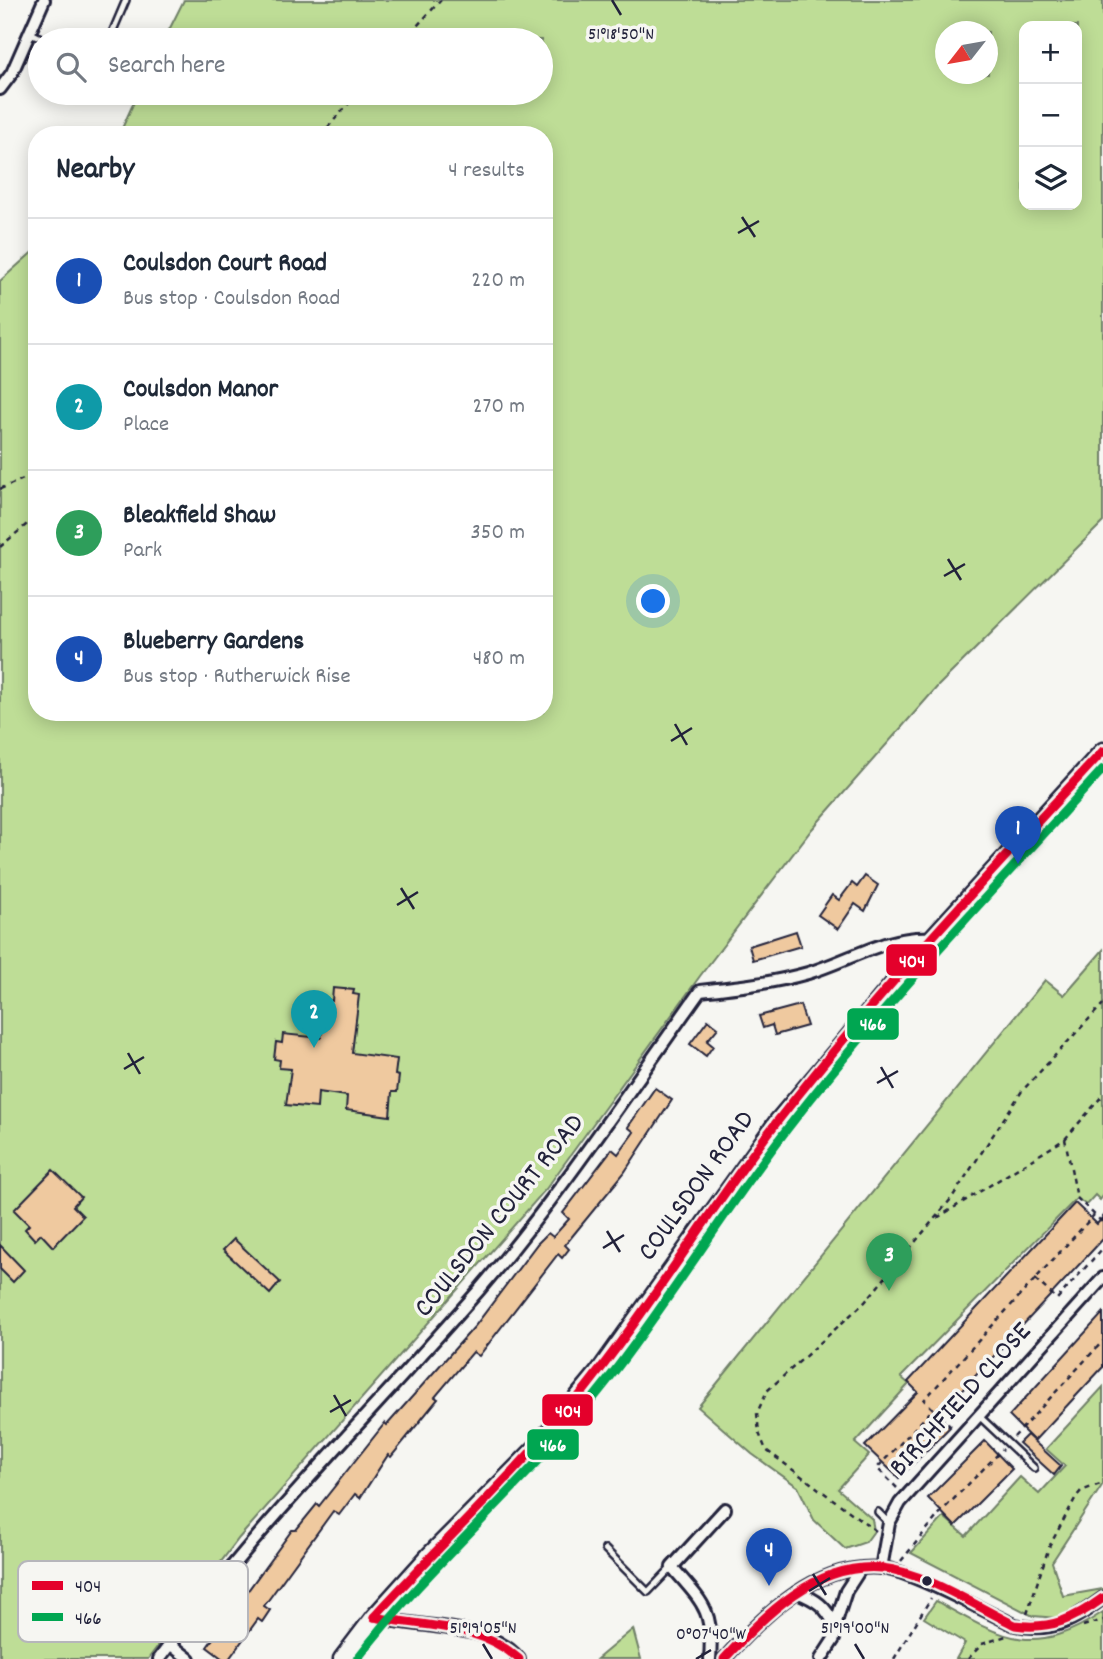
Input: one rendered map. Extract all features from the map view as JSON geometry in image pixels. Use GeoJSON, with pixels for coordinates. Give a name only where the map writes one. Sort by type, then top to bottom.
{"type":"FeatureCollection","features":[{"type":"Feature","properties":{"kind":"main road","name":"COULSDON ROAD"},"geometry":{"type":"LineString","coordinates":[[342,1659],[374,1617],[429,1556],[536,1448],[598,1373],[778,1121],[932,937],[1103,751]]}},
{"type":"Feature","properties":{"kind":"street"},"geometry":{"type":"LineString","coordinates":[[34,28],[44,0]]}},
{"type":"Feature","properties":{"kind":"street"},"geometry":{"type":"LineString","coordinates":[[0,89],[12,73],[28,41]]}},
{"type":"Feature","properties":{"kind":"street","name":"COULSDON COURT ROAD"},"geometry":{"type":"LineString","coordinates":[[236,1561],[479,1289],[555,1195],[700,991],[754,985],[809,972],[892,940],[911,936],[932,937]]}},
{"type":"Feature","properties":{"kind":"street","name":"BIRCHFIELD CLOSE"},"geometry":{"type":"LineString","coordinates":[[887,1570],[889,1523],[900,1503],[1103,1278]]}},
{"type":"Feature","properties":{"kind":"street"},"geometry":{"type":"LineString","coordinates":[[710,1659],[710,1618],[701,1600],[672,1567],[725,1509]]}},
{"type":"Feature","properties":{"kind":"street"},"geometry":{"type":"LineString","coordinates":[[724,1659],[753,1627],[797,1592],[831,1575],[887,1570],[937,1589],[1016,1625],[1039,1630],[1059,1625],[1103,1598]]}},
{"type":"Feature","properties":{"kind":"street"},"geometry":{"type":"LineString","coordinates":[[821,1659],[834,1639],[835,1625],[846,1591],[859,1571]]}},
{"type":"Feature","properties":{"kind":"street"},"geometry":{"type":"LineString","coordinates":[[797,1592],[816,1599],[827,1608],[835,1625]]}},
{"type":"Feature","properties":{"kind":"street"},"geometry":{"type":"LineString","coordinates":[[374,1617],[400,1624],[438,1625],[478,1635],[513,1652],[519,1659]]}},
{"type":"Feature","properties":{"kind":"street"},"geometry":{"type":"LineString","coordinates":[[170,1644],[189,1659]]}},
{"type":"Feature","properties":{"kind":"street","name":"COULSDON COURT ROAD"},"geometry":{"type":"LineString","coordinates":[[159,1659],[170,1644]]}},
{"type":"Feature","properties":{"kind":"lane"},"geometry":{"type":"LineString","coordinates":[[114,28],[126,0]]}},
{"type":"Feature","properties":{"kind":"lane"},"geometry":{"type":"LineString","coordinates":[[979,1416],[1034,1468]]}},
{"type":"Feature","properties":{"kind":"lane"},"geometry":{"type":"LineString","coordinates":[[878,1512],[889,1523]]}},
{"type":"Feature","properties":{"kind":"lane"},"geometry":{"type":"LineString","coordinates":[[605,1549],[648,1592],[672,1567]]}},
{"type":"Feature","properties":{"kind":"path"},"geometry":{"type":"LineString","coordinates":[[415,28],[441,0]]}},
{"type":"Feature","properties":{"kind":"path"},"geometry":{"type":"LineString","coordinates":[[329,126],[347,105]]}},
{"type":"Feature","properties":{"kind":"path"},"geometry":{"type":"LineString","coordinates":[[0,489],[28,476]]}},
{"type":"Feature","properties":{"kind":"path"},"geometry":{"type":"LineString","coordinates":[[0,547],[28,522]]}},
{"type":"Feature","properties":{"kind":"path"},"geometry":{"type":"LineString","coordinates":[[874,1531],[766,1450],[759,1433],[757,1413],[766,1391],[865,1303],[934,1219],[1022,1091],[1103,1004]]}},
{"type":"Feature","properties":{"kind":"path"},"geometry":{"type":"LineString","coordinates":[[934,1219],[1065,1139],[1103,1095]]}},
{"type":"Feature","properties":{"kind":"path"},"geometry":{"type":"LineString","coordinates":[[1065,1139],[1077,1198],[1103,1223]]}},
{"type":"Feature","properties":{"kind":"path"},"geometry":{"type":"LineString","coordinates":[[961,1435],[924,1400],[1094,1215]]}},
{"type":"Feature","properties":{"kind":"path"},"geometry":{"type":"LineString","coordinates":[[1035,1279],[1057,1299],[1103,1248]]}},
{"type":"Feature","properties":{"kind":"path"},"geometry":{"type":"LineString","coordinates":[[887,1570],[1103,1341]]}},
{"type":"Feature","properties":{"kind":"path"},"geometry":{"type":"LineString","coordinates":[[901,1491],[877,1468],[933,1409]]}},
{"type":"Feature","properties":{"kind":"path"},"geometry":{"type":"LineString","coordinates":[[968,1659],[982,1644],[1008,1635],[1027,1614],[1049,1547],[1076,1497],[1081,1491],[1103,1483]]}},
{"type":"Feature","properties":{"kind":"path"},"geometry":{"type":"LineString","coordinates":[[894,1659],[937,1589]]}},
{"type":"Feature","properties":{"kind":"green space"},"geometry":{"type":"Polygon","coordinates":[[[184,0],[1103,0],[1103,522],[938,686],[812,829],[700,976],[546,1189],[222,1561],[18,1561],[18,1642],[161,1642],[148,1659],[0,1659],[0,281],[28,256],[28,721],[553,721],[553,126],[123,126],[133,105],[553,105],[553,28],[170,28],[184,0]]]}},
{"type":"Feature","properties":{"kind":"green space"},"geometry":{"type":"Polygon","coordinates":[[[1103,950],[1103,1196],[1100,1200],[1095,1195],[1086,1205],[1077,1198],[901,1377],[909,1384],[855,1443],[869,1455],[838,1489],[872,1519],[874,1531],[866,1542],[845,1549],[814,1520],[798,1487],[752,1454],[698,1407],[1045,980],[1064,995],[1103,950]]]}},
{"type":"Feature","properties":{"kind":"green space"},"geometry":{"type":"Polygon","coordinates":[[[1103,1387],[1103,1484],[1052,1562],[1063,1596],[1103,1589],[1103,1592],[1058,1618],[1033,1616],[911,1553],[944,1517],[966,1536],[1020,1477],[1039,1494],[1065,1466],[1046,1449],[1103,1387]]]}},
{"type":"Feature","properties":{"kind":"green space"},"geometry":{"type":"Polygon","coordinates":[[[936,1601],[980,1625],[1018,1638],[1037,1639],[1057,1635],[1078,1627],[1103,1612],[1103,1659],[956,1659],[965,1643],[924,1618],[936,1601]]]}},
{"type":"Feature","properties":{"kind":"green space"},"geometry":{"type":"Polygon","coordinates":[[[633,1629],[641,1659],[597,1659],[633,1629]]]}},
{"type":"Feature","properties":{"kind":"building"},"geometry":{"type":"Polygon","coordinates":[[[865,876],[878,885],[865,911],[855,904],[838,929],[818,915],[832,895],[839,900],[852,883],[857,887],[865,876]]]}},
{"type":"Feature","properties":{"kind":"building"},"geometry":{"type":"Polygon","coordinates":[[[796,931],[801,946],[753,960],[749,946],[796,931]]]}},
{"type":"Feature","properties":{"kind":"building"},"geometry":{"type":"Polygon","coordinates":[[[333,988],[354,990],[353,994],[359,995],[352,1053],[397,1059],[395,1075],[399,1076],[397,1092],[392,1092],[390,1116],[346,1110],[347,1096],[318,1092],[317,1108],[286,1105],[291,1069],[279,1068],[280,1060],[274,1059],[276,1042],[282,1043],[283,1034],[321,1038],[325,1000],[332,1001],[333,988]]]}},
{"type":"Feature","properties":{"kind":"building"},"geometry":{"type":"Polygon","coordinates":[[[800,1005],[807,1026],[775,1035],[772,1025],[763,1028],[759,1016],[800,1005]]]}},
{"type":"Feature","properties":{"kind":"building"},"geometry":{"type":"Polygon","coordinates":[[[708,1020],[718,1028],[707,1041],[713,1046],[706,1056],[690,1044],[708,1020]]]}},
{"type":"Feature","properties":{"kind":"building"},"geometry":{"type":"Polygon","coordinates":[[[655,1088],[672,1100],[624,1173],[565,1245],[569,1249],[562,1258],[558,1254],[479,1356],[473,1352],[435,1397],[438,1399],[391,1457],[388,1455],[360,1498],[355,1494],[339,1515],[333,1511],[264,1606],[270,1610],[262,1622],[258,1619],[248,1633],[248,1591],[292,1530],[296,1530],[317,1504],[319,1506],[385,1423],[387,1425],[475,1326],[537,1244],[548,1233],[553,1237],[569,1219],[563,1213],[612,1149],[618,1154],[634,1132],[628,1127],[655,1088]]]}},
{"type":"Feature","properties":{"kind":"building"},"geometry":{"type":"Polygon","coordinates":[[[53,1170],[81,1197],[73,1206],[83,1216],[53,1247],[41,1234],[35,1240],[25,1229],[29,1225],[14,1210],[53,1170]]]}},
{"type":"Feature","properties":{"kind":"building"},"geometry":{"type":"Polygon","coordinates":[[[1075,1203],[1097,1224],[1103,1217],[1103,1239],[938,1416],[950,1427],[899,1478],[865,1446],[918,1392],[908,1382],[1075,1203]]]}},
{"type":"Feature","properties":{"kind":"building"},"geometry":{"type":"Polygon","coordinates":[[[234,1239],[280,1282],[270,1294],[223,1250],[234,1239]]]}},
{"type":"Feature","properties":{"kind":"building"},"geometry":{"type":"Polygon","coordinates":[[[0,1245],[24,1270],[13,1282],[0,1269],[0,1245]]]}},
{"type":"Feature","properties":{"kind":"building"},"geometry":{"type":"Polygon","coordinates":[[[1103,1313],[1103,1367],[1034,1441],[1009,1416],[1103,1313]]]}},
{"type":"Feature","properties":{"kind":"building"},"geometry":{"type":"Polygon","coordinates":[[[1027,1435],[1061,1466],[1054,1475],[1019,1443],[1027,1435]]]}},
{"type":"Feature","properties":{"kind":"building"},"geometry":{"type":"Polygon","coordinates":[[[985,1441],[1012,1469],[955,1526],[928,1498],[985,1441]]]}},
{"type":"Feature","properties":{"kind":"building"},"geometry":{"type":"Polygon","coordinates":[[[211,1642],[241,1642],[229,1659],[223,1659],[207,1647],[211,1642]]]}},
{"type":"Feature","properties":{"kind":"transit line","name":"404"},"geometry":{"type":"LineString","coordinates":[[374,1617],[572,1405],[625,1336],[750,1158],[814,1075],[935,934],[1103,751]]}},
{"type":"Feature","properties":{"kind":"transit line","name":"466"},"geometry":{"type":"LineString","coordinates":[[357,1659],[417,1588],[546,1452],[607,1381],[764,1160],[862,1036],[1103,769]]}},
{"type":"Feature","properties":{"kind":"transit line","name":"404"},"geometry":{"type":"LineString","coordinates":[[724,1659],[757,1625],[794,1595],[835,1574],[858,1568],[882,1568],[915,1576],[1015,1625],[1040,1626],[1062,1621],[1103,1598]]}},
{"type":"Feature","properties":{"kind":"transit line","name":"404"},"geometry":{"type":"LineString","coordinates":[[374,1617],[469,1633],[503,1647],[519,1659]]}},
{"type":"Feature","properties":{"kind":"place","name":"Coulsdon Court Road"},"geometry":{"type":"Point","coordinates":[1018,864]}},
{"type":"Feature","properties":{"kind":"place","name":"Coulsdon Manor"},"geometry":{"type":"Point","coordinates":[314,1048]}},
{"type":"Feature","properties":{"kind":"place","name":"Bleakfield Shaw"},"geometry":{"type":"Point","coordinates":[889,1291]}},
{"type":"Feature","properties":{"kind":"place","name":"Blueberry Gardens"},"geometry":{"type":"Point","coordinates":[769,1586]}}]}
